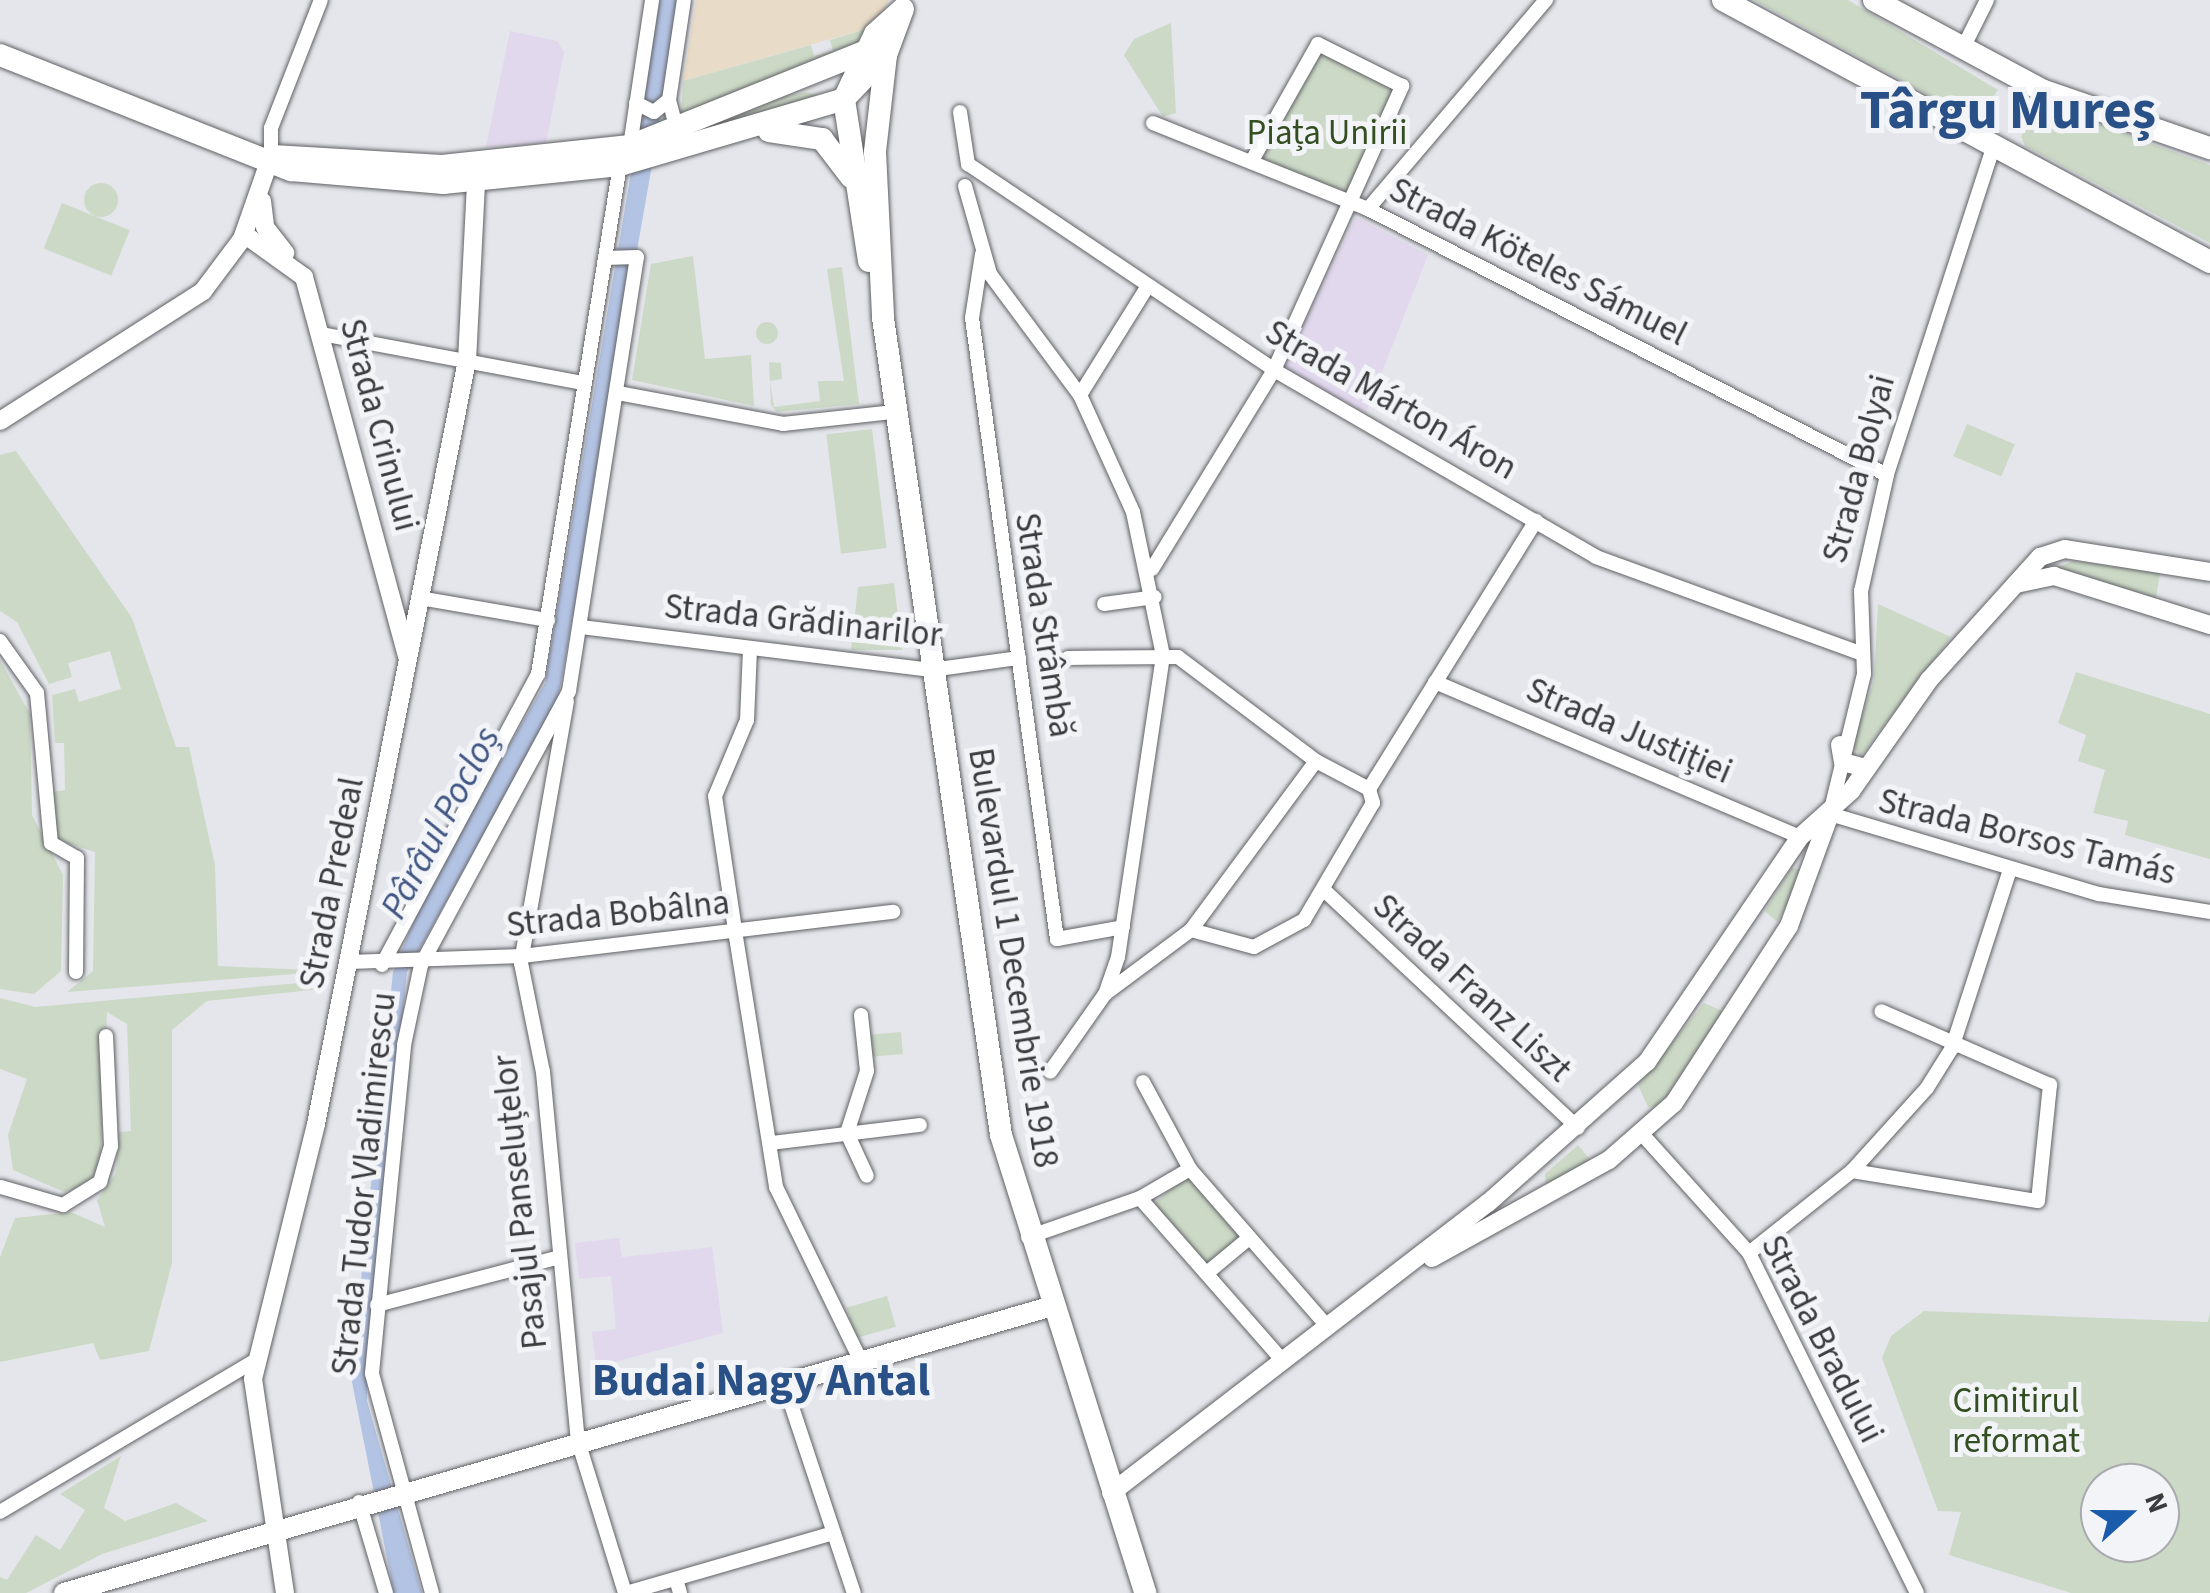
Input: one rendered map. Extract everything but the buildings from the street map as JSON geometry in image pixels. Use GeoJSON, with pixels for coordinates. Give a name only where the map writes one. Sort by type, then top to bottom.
{"type":"FeatureCollection","features":[{"type":"Feature","properties":{"kind":"main road"},"geometry":{"type":"LineString","coordinates":[[1874,0],[2044,91],[2210,148]]}},
{"type":"Feature","properties":{"kind":"main road"},"geometry":{"type":"LineString","coordinates":[[1728,2],[2210,262]]}},
{"type":"Feature","properties":{"kind":"main road"},"geometry":{"type":"LineString","coordinates":[[0,54],[271,156],[291,170],[476,181],[740,133],[844,100],[905,3]]}},
{"type":"Feature","properties":{"kind":"main road"},"geometry":{"type":"LineString","coordinates":[[271,156],[442,166],[625,155],[677,130],[875,54]]}},
{"type":"Feature","properties":{"kind":"main road","name":"Bulevardul 1 Decembrie 1918"},"geometry":{"type":"LineString","coordinates":[[875,54],[875,172],[883,318],[1001,1135],[1027,1238],[1145,1593]]}},
{"type":"Feature","properties":{"kind":"main road"},"geometry":{"type":"LineString","coordinates":[[778,91],[809,88],[844,100],[860,118],[875,172]]}},
{"type":"Feature","properties":{"kind":"main road","name":"Bulevardul 1 Decembrie 1918"},"geometry":{"type":"LineString","coordinates":[[844,100],[856,188],[883,318]]}},
{"type":"Feature","properties":{"kind":"main road"},"geometry":{"type":"LineString","coordinates":[[740,133],[792,130],[822,140],[856,188]]}},
{"type":"Feature","properties":{"kind":"main road"},"geometry":{"type":"LineString","coordinates":[[64,1593],[278,1524],[1050,1307]]}},
{"type":"Feature","properties":{"kind":"street"},"geometry":{"type":"LineString","coordinates":[[0,421],[182,310],[244,234],[262,194],[271,156],[272,128],[321,0]]}},
{"type":"Feature","properties":{"kind":"street","name":"Strada Tudor Vladimirescu"},"geometry":{"type":"LineString","coordinates":[[382,964],[529,700],[548,620],[584,383],[652,0]]}},
{"type":"Feature","properties":{"kind":"street"},"geometry":{"type":"LineString","coordinates":[[677,130],[669,100],[684,0]]}},
{"type":"Feature","properties":{"kind":"street"},"geometry":{"type":"LineString","coordinates":[[1368,209],[1546,0]]}},
{"type":"Feature","properties":{"kind":"street"},"geometry":{"type":"LineString","coordinates":[[1962,50],[1987,0]]}},
{"type":"Feature","properties":{"kind":"street"},"geometry":{"type":"LineString","coordinates":[[1152,569],[1274,370],[1403,91],[1328,43],[1315,46],[1253,159]]}},
{"type":"Feature","properties":{"kind":"street"},"geometry":{"type":"LineString","coordinates":[[636,103],[654,112],[669,100]]}},
{"type":"Feature","properties":{"kind":"street","name":"Strada Márton Áron"},"geometry":{"type":"LineString","coordinates":[[960,112],[968,164],[1146,289],[1274,370],[1596,557],[1862,654]]}},
{"type":"Feature","properties":{"kind":"street","name":"Strada Köteles Sámuel"},"geometry":{"type":"LineString","coordinates":[[1154,122],[1253,159],[1368,209],[1886,474]]}},
{"type":"Feature","properties":{"kind":"street","name":"Strada Bolyai"},"geometry":{"type":"LineString","coordinates":[[1378,1287],[1642,1134],[1706,1061],[1788,926],[1830,814],[1840,745],[1862,654],[1861,591],[1886,474],[1993,148]]}},
{"type":"Feature","properties":{"kind":"street","name":"Strada Predeal"},"geometry":{"type":"LineString","coordinates":[[285,1593],[278,1524],[252,1394],[349,962],[466,361],[476,181]]}},
{"type":"Feature","properties":{"kind":"street","name":"Strada Strâmbă"},"geometry":{"type":"LineString","coordinates":[[966,186],[982,253],[1007,304],[1080,396],[1152,569],[1163,656],[1118,957],[1105,994],[1050,1072]]}},
{"type":"Feature","properties":{"kind":"street","name":"Strada Crinului"},"geometry":{"type":"LineString","coordinates":[[262,194],[265,227],[288,258],[321,334],[409,662]]}},
{"type":"Feature","properties":{"kind":"street"},"geometry":{"type":"LineString","coordinates":[[244,234],[288,258]]}},
{"type":"Feature","properties":{"kind":"street","name":"Strada Strâmbă"},"geometry":{"type":"LineString","coordinates":[[982,253],[972,318],[1057,938],[1124,927]]}},
{"type":"Feature","properties":{"kind":"street","name":"Strada Tudor Vladimirescu"},"geometry":{"type":"LineString","coordinates":[[522,956],[580,626],[637,257],[605,258]]}},
{"type":"Feature","properties":{"kind":"street"},"geometry":{"type":"LineString","coordinates":[[1080,396],[1146,289]]}},
{"type":"Feature","properties":{"kind":"street"},"geometry":{"type":"LineString","coordinates":[[321,334],[584,383]]}},
{"type":"Feature","properties":{"kind":"street"},"geometry":{"type":"LineString","coordinates":[[618,393],[766,422],[894,412]]}},
{"type":"Feature","properties":{"kind":"street"},"geometry":{"type":"LineString","coordinates":[[1192,930],[1273,944],[1326,892],[1373,804],[1369,789],[1536,521]]}},
{"type":"Feature","properties":{"kind":"street","name":"Strada Bolyai"},"geometry":{"type":"LineString","coordinates":[[1378,1287],[1578,1128],[1695,998],[1800,837],[1830,814],[2040,557],[2065,549],[2210,572]]}},
{"type":"Feature","properties":{"kind":"street"},"geometry":{"type":"LineString","coordinates":[[2015,584],[2054,576],[2210,625]]}},
{"type":"Feature","properties":{"kind":"street"},"geometry":{"type":"LineString","coordinates":[[391,594],[548,620]]}},
{"type":"Feature","properties":{"kind":"street"},"geometry":{"type":"LineString","coordinates":[[1104,604],[1155,597]]}},
{"type":"Feature","properties":{"kind":"street","name":"Strada Grădinarilor"},"geometry":{"type":"LineString","coordinates":[[580,626],[932,670],[1019,658]]}},
{"type":"Feature","properties":{"kind":"street"},"geometry":{"type":"LineString","coordinates":[[0,641],[37,693],[51,843],[77,858],[76,972]]}},
{"type":"Feature","properties":{"kind":"street"},"geometry":{"type":"LineString","coordinates":[[750,650],[747,720],[715,796],[735,931],[785,1212],[861,1361]]}},
{"type":"Feature","properties":{"kind":"street"},"geometry":{"type":"LineString","coordinates":[[1068,658],[1178,657],[1316,762],[1369,789]]}},
{"type":"Feature","properties":{"kind":"street","name":"Strada Justiției"},"geometry":{"type":"LineString","coordinates":[[1435,682],[1800,837]]}},
{"type":"Feature","properties":{"kind":"street","name":"Strada Tudor Vladimirescu"},"geometry":{"type":"LineString","coordinates":[[432,1593],[374,1398],[377,1304],[417,965],[569,690]]}},
{"type":"Feature","properties":{"kind":"street"},"geometry":{"type":"LineString","coordinates":[[1840,745],[1844,762],[1865,768]]}},
{"type":"Feature","properties":{"kind":"street","name":"Strada Strâmbă"},"geometry":{"type":"LineString","coordinates":[[1105,994],[1148,971],[1192,930],[1316,762]]}},
{"type":"Feature","properties":{"kind":"street","name":"Strada Borsos Tamás"},"geometry":{"type":"LineString","coordinates":[[1830,814],[2010,869],[2210,912]]}},
{"type":"Feature","properties":{"kind":"street"},"geometry":{"type":"LineString","coordinates":[[1800,837],[1815,862]]}},
{"type":"Feature","properties":{"kind":"street"},"geometry":{"type":"LineString","coordinates":[[1749,1252],[1852,1171],[1952,1048],[2010,869]]}},
{"type":"Feature","properties":{"kind":"street","name":"Strada Franz Liszt"},"geometry":{"type":"LineString","coordinates":[[1326,892],[1578,1128]]}},
{"type":"Feature","properties":{"kind":"street","name":"Strada Bobâlna"},"geometry":{"type":"LineString","coordinates":[[349,962],[417,965],[522,956],[893,912]]}},
{"type":"Feature","properties":{"kind":"street","name":"Pasajul Panseluțelor"},"geometry":{"type":"LineString","coordinates":[[522,956],[543,1072],[556,1258],[578,1441],[626,1593]]}},
{"type":"Feature","properties":{"kind":"street"},"geometry":{"type":"LineString","coordinates":[[1118,957],[1148,971]]}},
{"type":"Feature","properties":{"kind":"street"},"geometry":{"type":"LineString","coordinates":[[1852,1171],[2038,1200],[2050,1085],[1952,1048],[1881,1011]]}},
{"type":"Feature","properties":{"kind":"street"},"geometry":{"type":"LineString","coordinates":[[861,1015],[867,1070],[847,1133],[867,1176]]}},
{"type":"Feature","properties":{"kind":"street"},"geometry":{"type":"LineString","coordinates":[[0,1174],[0,1189],[63,1205],[100,1182],[111,1146],[106,1036]]}},
{"type":"Feature","properties":{"kind":"street"},"geometry":{"type":"LineString","coordinates":[[1143,1082],[1190,1169],[1327,1326]]}},
{"type":"Feature","properties":{"kind":"street"},"geometry":{"type":"LineString","coordinates":[[772,1143],[920,1125]]}},
{"type":"Feature","properties":{"kind":"street","name":"Strada Bradului"},"geometry":{"type":"LineString","coordinates":[[1642,1134],[1749,1252],[1916,1593]]}},
{"type":"Feature","properties":{"kind":"street"},"geometry":{"type":"LineString","coordinates":[[1530,1168],[1530,1184],[1544,1194]]}},
{"type":"Feature","properties":{"kind":"street"},"geometry":{"type":"LineString","coordinates":[[1027,1238],[1140,1198],[1190,1169]]}},
{"type":"Feature","properties":{"kind":"street"},"geometry":{"type":"LineString","coordinates":[[1140,1198],[1283,1362]]}},
{"type":"Feature","properties":{"kind":"street"},"geometry":{"type":"LineString","coordinates":[[1206,1273],[1249,1238]]}},
{"type":"Feature","properties":{"kind":"street"},"geometry":{"type":"LineString","coordinates":[[377,1304],[556,1258]]}},
{"type":"Feature","properties":{"kind":"street"},"geometry":{"type":"LineString","coordinates":[[1111,1494],[1378,1287]]}},
{"type":"Feature","properties":{"kind":"street"},"geometry":{"type":"LineString","coordinates":[[0,1512],[74,1460],[259,1358]]}},
{"type":"Feature","properties":{"kind":"street"},"geometry":{"type":"LineString","coordinates":[[784,1383],[854,1593]]}},
{"type":"Feature","properties":{"kind":"street"},"geometry":{"type":"LineString","coordinates":[[363,1500],[386,1593]]}},
{"type":"Feature","properties":{"kind":"street"},"geometry":{"type":"LineString","coordinates":[[626,1593],[678,1586],[834,1533]]}},
{"type":"Feature","properties":{"kind":"shaded area"},"geometry":{"type":"Polygon","coordinates":[[[696,0],[889,0],[876,26],[683,81],[696,0]]]}},
{"type":"Feature","properties":{"kind":"shaded area"},"geometry":{"type":"Polygon","coordinates":[[[510,31],[557,41],[564,52],[546,143],[486,147],[510,31]]]}},
{"type":"Feature","properties":{"kind":"shaded area"},"geometry":{"type":"Polygon","coordinates":[[[1356,217],[1428,255],[1366,413],[1283,367],[1356,217]]]}},
{"type":"Feature","properties":{"kind":"shaded area"},"geometry":{"type":"Polygon","coordinates":[[[619,1238],[622,1257],[712,1247],[723,1333],[596,1367],[592,1332],[616,1329],[611,1276],[579,1279],[575,1243],[619,1238]]]}},
{"type":"Feature","properties":{"kind":"green space"},"geometry":{"type":"Polygon","coordinates":[[[1754,0],[1848,0],[1998,90],[1976,121],[1754,0]]]}},
{"type":"Feature","properties":{"kind":"green space"},"geometry":{"type":"Polygon","coordinates":[[[1171,23],[1176,113],[1163,117],[1124,55],[1134,39],[1171,23]]]}},
{"type":"Feature","properties":{"kind":"green space"},"geometry":{"type":"Polygon","coordinates":[[[876,26],[863,42],[681,115],[683,81],[811,45],[814,56],[833,51],[830,40],[876,26]]]}},
{"type":"Feature","properties":{"kind":"green space","name":"Piața Unirii"},"geometry":{"type":"Polygon","coordinates":[[[1315,46],[1399,83],[1353,202],[1253,159],[1315,46]]]}},
{"type":"Feature","properties":{"kind":"green space"},"geometry":{"type":"Polygon","coordinates":[[[806,92],[828,98],[705,129],[782,97],[806,92]]]}},
{"type":"Feature","properties":{"kind":"green space"},"geometry":{"type":"Polygon","coordinates":[[[2044,104],[2210,165],[2210,243],[2025,146],[2021,136],[2044,104]]]}},
{"type":"Feature","properties":{"kind":"green space"},"geometry":{"type":"Polygon","coordinates":[[[101,183],[113,188],[118,200],[113,212],[101,217],[89,212],[84,200],[89,188],[101,183]]]}},
{"type":"Feature","properties":{"kind":"green space"},"geometry":{"type":"Polygon","coordinates":[[[62,203],[130,230],[111,276],[44,248],[62,203]]]}},
{"type":"Feature","properties":{"kind":"green space"},"geometry":{"type":"Polygon","coordinates":[[[693,256],[705,359],[751,355],[754,406],[632,380],[651,264],[693,256]]]}},
{"type":"Feature","properties":{"kind":"green space"},"geometry":{"type":"Polygon","coordinates":[[[842,267],[859,404],[777,412],[771,405],[769,362],[781,363],[782,379],[770,381],[774,407],[820,401],[818,381],[844,381],[827,269],[842,267]]]}},
{"type":"Feature","properties":{"kind":"green space"},"geometry":{"type":"Polygon","coordinates":[[[767,322],[775,325],[775,341],[767,344],[759,341],[756,333],[759,325],[767,322]]]}},
{"type":"Feature","properties":{"kind":"green space"},"geometry":{"type":"Polygon","coordinates":[[[1967,424],[2015,444],[2001,477],[1953,456],[1967,424]]]}},
{"type":"Feature","properties":{"kind":"green space"},"geometry":{"type":"Polygon","coordinates":[[[872,429],[887,548],[841,554],[826,435],[872,429]]]}},
{"type":"Feature","properties":{"kind":"green space"},"geometry":{"type":"Polygon","coordinates":[[[16,451],[132,618],[176,747],[189,747],[215,865],[218,966],[331,971],[67,992],[93,971],[95,852],[58,840],[53,792],[65,790],[64,743],[55,743],[52,695],[75,689],[79,702],[121,689],[110,651],[68,663],[72,677],[49,684],[17,622],[0,611],[0,455],[16,451]]]}},
{"type":"Feature","properties":{"kind":"green space"},"geometry":{"type":"Polygon","coordinates":[[[2074,561],[2160,573],[2156,598],[2056,568],[2074,561]]]}},
{"type":"Feature","properties":{"kind":"green space"},"geometry":{"type":"Polygon","coordinates":[[[894,583],[902,650],[851,650],[858,587],[894,583]]]}},
{"type":"Feature","properties":{"kind":"green space"},"geometry":{"type":"Polygon","coordinates":[[[1878,604],[1951,637],[1861,756],[1852,746],[1874,680],[1878,604]]]}},
{"type":"Feature","properties":{"kind":"green space"},"geometry":{"type":"Polygon","coordinates":[[[0,660],[30,714],[32,815],[63,875],[61,971],[34,994],[0,989],[0,660]]]}},
{"type":"Feature","properties":{"kind":"green space"},"geometry":{"type":"Polygon","coordinates":[[[2076,672],[2210,714],[2210,859],[2125,835],[2128,821],[2093,813],[2105,770],[2078,761],[2086,735],[2058,723],[2076,672]]]}},
{"type":"Feature","properties":{"kind":"green space"},"geometry":{"type":"Polygon","coordinates":[[[1792,868],[1806,871],[1777,922],[1765,911],[1792,868]]]}},
{"type":"Feature","properties":{"kind":"green space"},"geometry":{"type":"Polygon","coordinates":[[[321,981],[321,989],[207,1001],[172,1030],[172,1263],[149,1351],[100,1360],[93,1343],[0,1362],[0,1257],[15,1218],[71,1212],[105,1227],[97,1200],[116,1173],[119,1132],[131,1131],[127,1024],[107,1012],[100,1167],[87,1185],[64,1192],[13,1170],[8,1135],[27,1079],[0,1069],[0,998],[35,1007],[321,981]]]}},
{"type":"Feature","properties":{"kind":"green space"},"geometry":{"type":"Polygon","coordinates":[[[1704,1003],[1724,1012],[1660,1107],[1648,1107],[1638,1085],[1704,1003]]]}},
{"type":"Feature","properties":{"kind":"green space"},"geometry":{"type":"Polygon","coordinates":[[[901,1032],[903,1054],[871,1057],[869,1035],[901,1032]]]}},
{"type":"Feature","properties":{"kind":"green space"},"geometry":{"type":"Polygon","coordinates":[[[1578,1145],[1593,1163],[1546,1188],[1545,1174],[1578,1145]]]}},
{"type":"Feature","properties":{"kind":"green space"},"geometry":{"type":"Polygon","coordinates":[[[1188,1174],[1248,1243],[1211,1276],[1151,1206],[1188,1174]]]}},
{"type":"Feature","properties":{"kind":"green space"},"geometry":{"type":"Polygon","coordinates":[[[887,1296],[896,1327],[855,1338],[847,1308],[887,1296]]]}},
{"type":"Feature","properties":{"kind":"green space","name":"Cimitirul reformat"},"geometry":{"type":"Polygon","coordinates":[[[1924,1311],[2208,1322],[2210,1312],[2210,1593],[2071,1593],[1949,1555],[1961,1512],[1938,1511],[1882,1358],[1891,1336],[1924,1311]]]}},
{"type":"Feature","properties":{"kind":"green space"},"geometry":{"type":"Polygon","coordinates":[[[121,1456],[104,1508],[125,1521],[176,1503],[208,1521],[102,1554],[26,1593],[0,1593],[0,1577],[7,1580],[36,1535],[60,1550],[85,1510],[60,1494],[121,1456]]]}},
{"type":"Feature","properties":{"kind":"water","name":"Pârâul Pocloș"},"geometry":{"type":"Polygon","coordinates":[[[660,0],[681,0],[558,700],[407,972],[367,1365],[367,1401],[422,1593],[394,1593],[351,1377],[393,972],[425,893],[545,683],[660,0]]]}},
{"type":"Feature","properties":{"kind":"district","name":"Târgu Mureș"},"geometry":{"type":"Point","coordinates":[2008,112]}},
{"type":"Feature","properties":{"kind":"district","name":"Budai Nagy Antal"},"geometry":{"type":"Point","coordinates":[761,1382]}}]}
